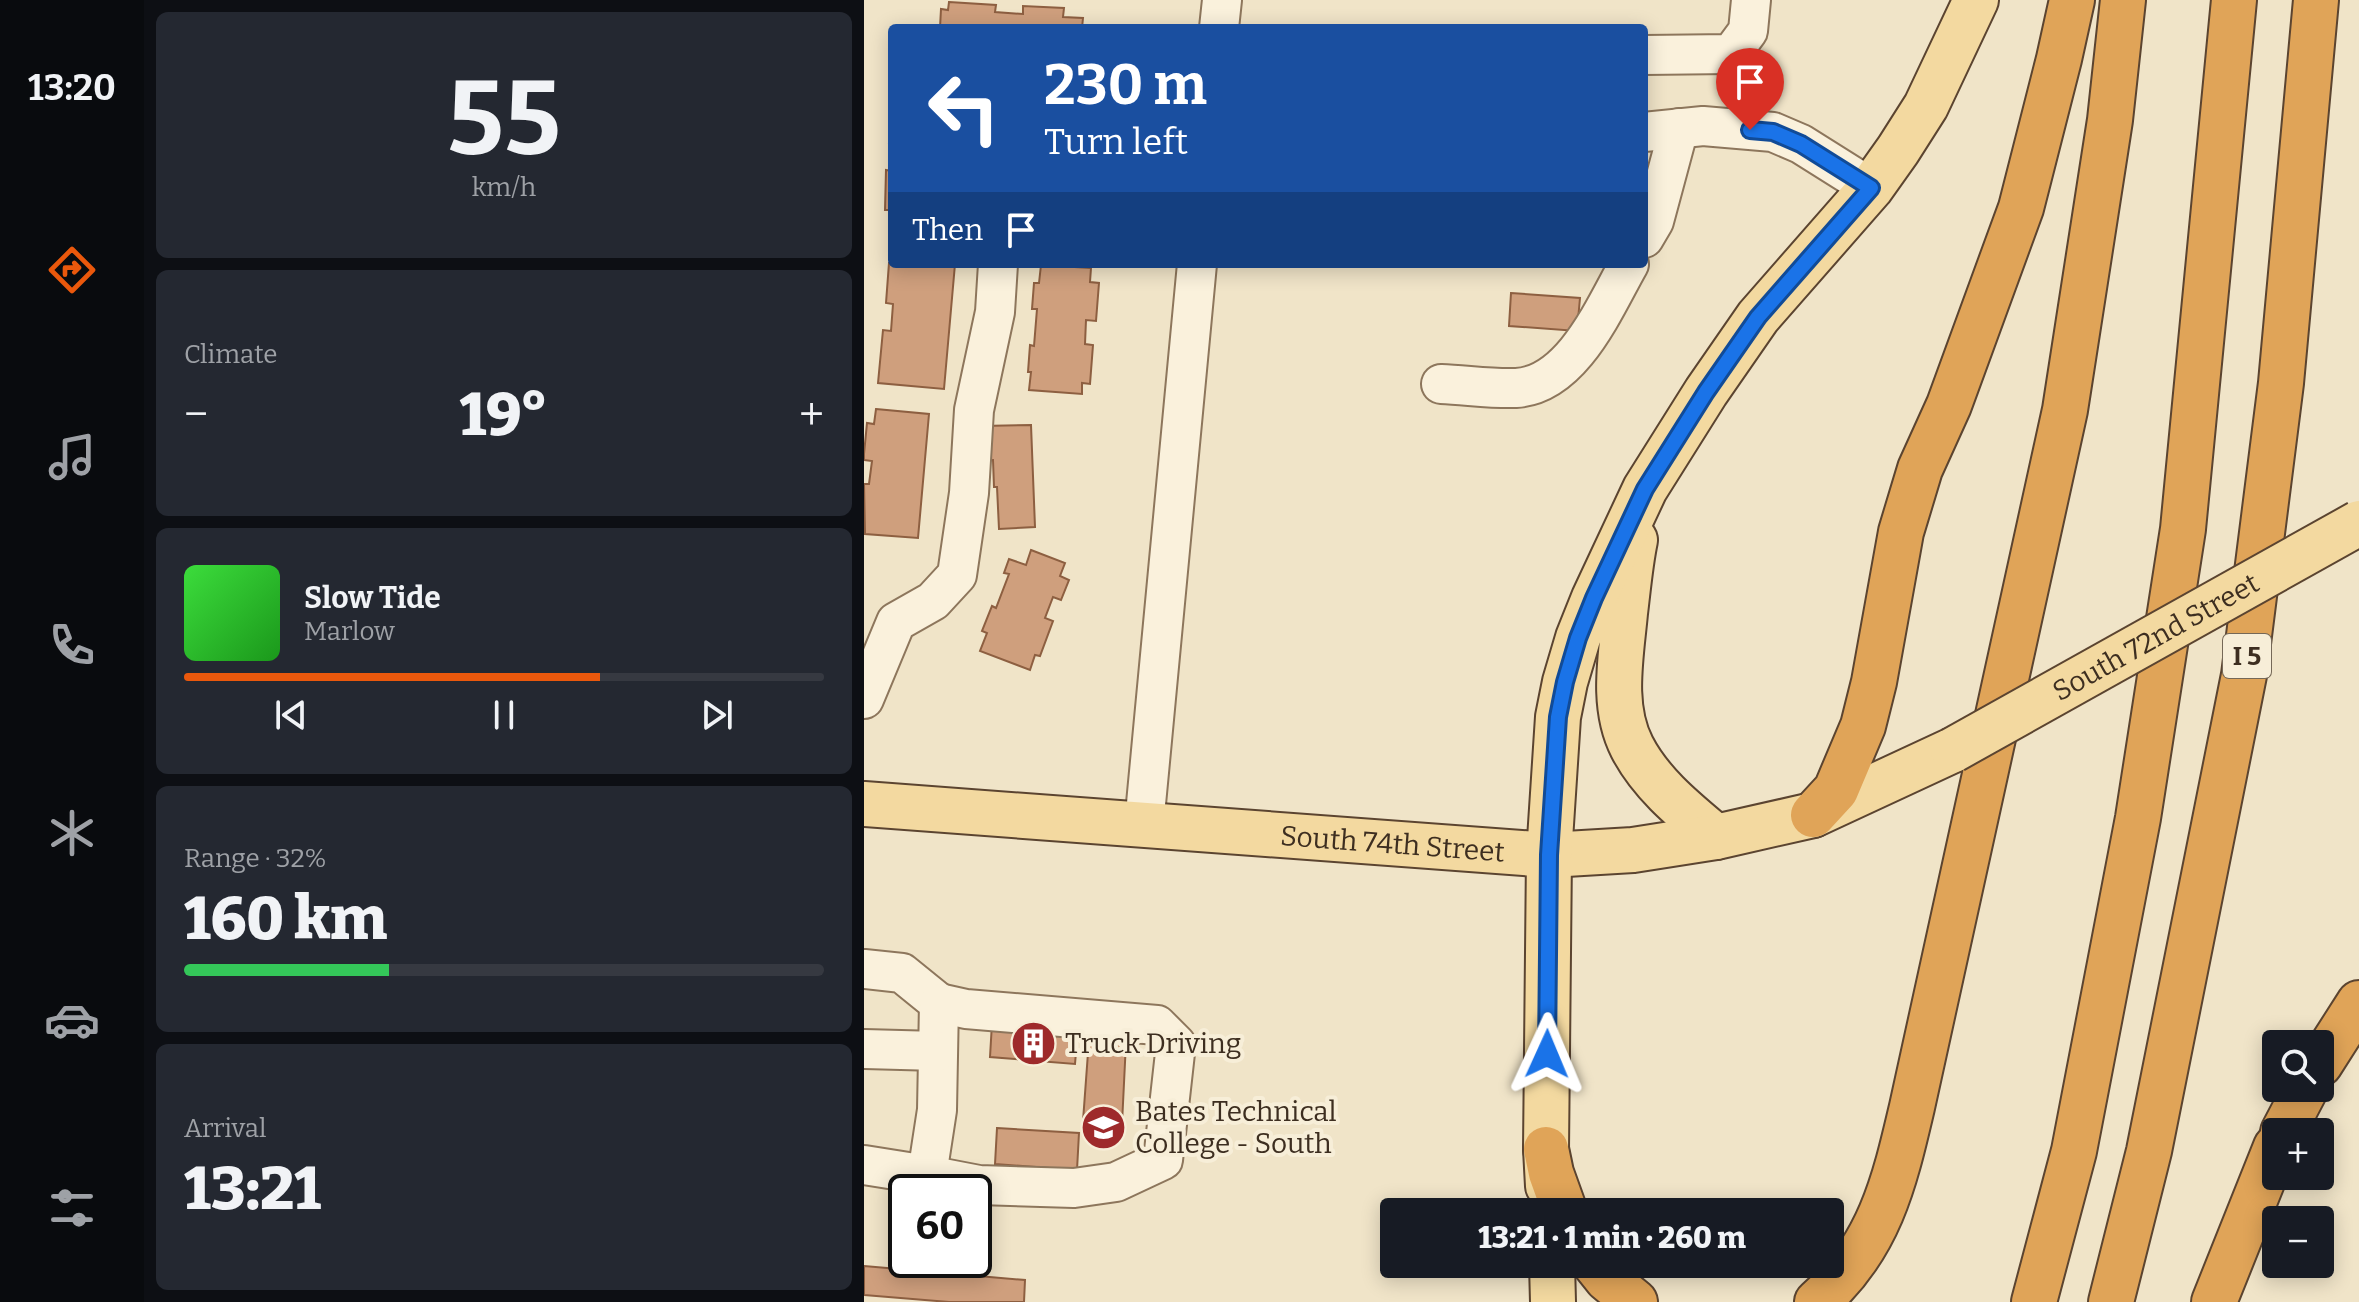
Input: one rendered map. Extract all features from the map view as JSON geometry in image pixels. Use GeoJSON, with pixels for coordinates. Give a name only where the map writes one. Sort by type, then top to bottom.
{"type":"FeatureCollection","features":[{"type":"Feature","properties":{"kind":"highway"},"geometry":{"type":"LineString","coordinates":[[1813,815],[1836,790],[1863,726],[1901,532],[1920,469],[1949,405],[2021,208],[2072,0]]}},
{"type":"Feature","properties":{"kind":"highway"},"geometry":{"type":"LineString","coordinates":[[1817,1302],[1834,1287],[1866,1246],[1888,1197],[1912,1107],[2065,410],[2110,120],[2123,0]]}},
{"type":"Feature","properties":{"kind":"highway"},"geometry":{"type":"LineString","coordinates":[[2034,1302],[2077,1136],[2138,818],[2178,559],[2234,0]]}},
{"type":"Feature","properties":{"kind":"highway","name":"I 5"},"geometry":{"type":"LineString","coordinates":[[2111,1302],[2149,1151],[2244,675],[2281,383],[2316,0]]}},
{"type":"Feature","properties":{"kind":"highway"},"geometry":{"type":"LineString","coordinates":[[2334,1042],[2359,1003]]}},
{"type":"Feature","properties":{"kind":"highway"},"geometry":{"type":"LineString","coordinates":[[1546,1149],[1560,1198]]}},
{"type":"Feature","properties":{"kind":"highway"},"geometry":{"type":"LineString","coordinates":[[2214,1302],[2262,1182]]}},
{"type":"Feature","properties":{"kind":"highway"},"geometry":{"type":"LineString","coordinates":[[1606,1278],[1635,1302]]}},
{"type":"Feature","properties":{"kind":"main road"},"geometry":{"type":"LineString","coordinates":[[1548,1198],[1546,1149],[1549,855],[1558,717],[1578,638],[1645,489],[1758,317],[1871,188],[1926,106],[1976,0]]}},
{"type":"Feature","properties":{"kind":"main road"},"geometry":{"type":"LineString","coordinates":[[1645,489],[1632,556],[1620,664],[1619,699],[1624,724],[1631,746],[1654,778],[1679,807],[1716,837]]}},
{"type":"Feature","properties":{"kind":"main road","name":"South 72nd Street"},"geometry":{"type":"LineString","coordinates":[[1953,750],[2359,523]]}},
{"type":"Feature","properties":{"kind":"main road","name":"South 74th Street"},"geometry":{"type":"LineString","coordinates":[[864,804],[1549,855],[1633,850],[1716,837],[1813,815],[1953,750]]}},
{"type":"Feature","properties":{"kind":"main road"},"geometry":{"type":"LineString","coordinates":[[1552,1278],[1553,1302]]}},
{"type":"Feature","properties":{"kind":"lane"},"geometry":{"type":"LineString","coordinates":[[1219,24],[1222,0]]}},
{"type":"Feature","properties":{"kind":"lane"},"geometry":{"type":"LineString","coordinates":[[1648,55],[1731,54],[1748,31],[1751,0]]}},
{"type":"Feature","properties":{"kind":"lane"},"geometry":{"type":"LineString","coordinates":[[1648,231],[1654,221],[1661,130],[1703,126],[1773,132],[1801,144],[1871,188]]}},
{"type":"Feature","properties":{"kind":"lane"},"geometry":{"type":"LineString","coordinates":[[864,699],[896,622],[933,601],[957,575],[969,493],[974,410],[995,312],[998,268]]}},
{"type":"Feature","properties":{"kind":"lane"},"geometry":{"type":"LineString","coordinates":[[1144,825],[1197,268]]}},
{"type":"Feature","properties":{"kind":"lane"},"geometry":{"type":"LineString","coordinates":[[1441,384],[1519,388],[1558,372],[1584,342],[1627,268]]}},
{"type":"Feature","properties":{"kind":"lane"},"geometry":{"type":"LineString","coordinates":[[864,969],[902,973],[939,1003],[966,1009],[1157,1025],[1176,1044],[1163,1160],[1116,1182],[1074,1188],[992,1185]]}},
{"type":"Feature","properties":{"kind":"lane"},"geometry":{"type":"LineString","coordinates":[[927,1174],[937,1110],[939,1003]]}},
{"type":"Feature","properties":{"kind":"lane"},"geometry":{"type":"LineString","coordinates":[[864,1049],[938,1051]]}},
{"type":"Feature","properties":{"kind":"lane"},"geometry":{"type":"LineString","coordinates":[[864,1165],[921,1174]]}},
{"type":"Feature","properties":{"kind":"building"},"geometry":{"type":"Polygon","coordinates":[[[949,2],[996,5],[995,12],[1023,14],[1023,6],[1064,8],[1063,17],[1083,18],[1082,24],[940,24],[941,9],[948,10],[949,2]]]}},
{"type":"Feature","properties":{"kind":"building"},"geometry":{"type":"Polygon","coordinates":[[[886,170],[888,210],[885,210],[886,170]]]}},
{"type":"Feature","properties":{"kind":"building"},"geometry":{"type":"Polygon","coordinates":[[[889,268],[955,268],[944,389],[878,383],[883,330],[891,331],[893,304],[886,303],[889,268]]]}},
{"type":"Feature","properties":{"kind":"building"},"geometry":{"type":"Polygon","coordinates":[[[1041,268],[1091,268],[1090,282],[1099,283],[1096,321],[1086,320],[1085,344],[1093,345],[1090,384],[1082,383],[1082,394],[1029,390],[1030,345],[1034,346],[1037,309],[1032,309],[1034,283],[1039,283],[1041,268]]]}},
{"type":"Feature","properties":{"kind":"building"},"geometry":{"type":"Polygon","coordinates":[[[1511,293],[1580,298],[1577,331],[1509,326],[1511,293]]]}},
{"type":"Feature","properties":{"kind":"building"},"geometry":{"type":"Polygon","coordinates":[[[876,409],[929,414],[918,538],[865,534],[864,484],[869,484],[872,461],[864,460],[864,454],[867,423],[874,424],[876,409]]]}},
{"type":"Feature","properties":{"kind":"building"},"geometry":{"type":"Polygon","coordinates":[[[1031,425],[1035,527],[999,529],[993,460],[981,461],[981,426],[1031,425]]]}},
{"type":"Feature","properties":{"kind":"building"},"geometry":{"type":"Polygon","coordinates":[[[1031,550],[1065,563],[1060,576],[1069,580],[1061,600],[1053,597],[1045,618],[1053,621],[1040,656],[1035,655],[1030,670],[980,651],[987,633],[982,631],[992,606],[996,608],[1009,574],[1004,573],[1009,559],[1026,565],[1031,550]]]}},
{"type":"Feature","properties":{"kind":"building","name":"Truck Driving"},"geometry":{"type":"Polygon","coordinates":[[[992,1023],[1078,1029],[1075,1064],[990,1057],[992,1023]]]}},
{"type":"Feature","properties":{"kind":"building"},"geometry":{"type":"Polygon","coordinates":[[[1089,1039],[1126,1042],[1122,1124],[1083,1121],[1089,1039]]]}},
{"type":"Feature","properties":{"kind":"building"},"geometry":{"type":"Polygon","coordinates":[[[997,1128],[1079,1133],[1077,1170],[995,1164],[997,1128]]]}},
{"type":"Feature","properties":{"kind":"building"},"geometry":{"type":"Polygon","coordinates":[[[864,1266],[888,1268],[888,1278],[1025,1280],[1024,1302],[949,1302],[864,1295],[864,1266]]]}},
{"type":"Feature","properties":{"kind":"place","name":"Truck Driving"},"geometry":{"type":"Point","coordinates":[1034,1043]}},
{"type":"Feature","properties":{"kind":"place","name":"Bates Technical College - South"},"geometry":{"type":"Point","coordinates":[1104,1127]}},
{"type":"Feature","properties":{"kind":"route"},"geometry":{"type":"LineString","coordinates":[[1547,1054],[1549,855],[1558,717],[1578,638],[1645,489],[1706,392],[1758,317],[1871,188],[1801,144],[1773,132],[1750,130]]}}]}
